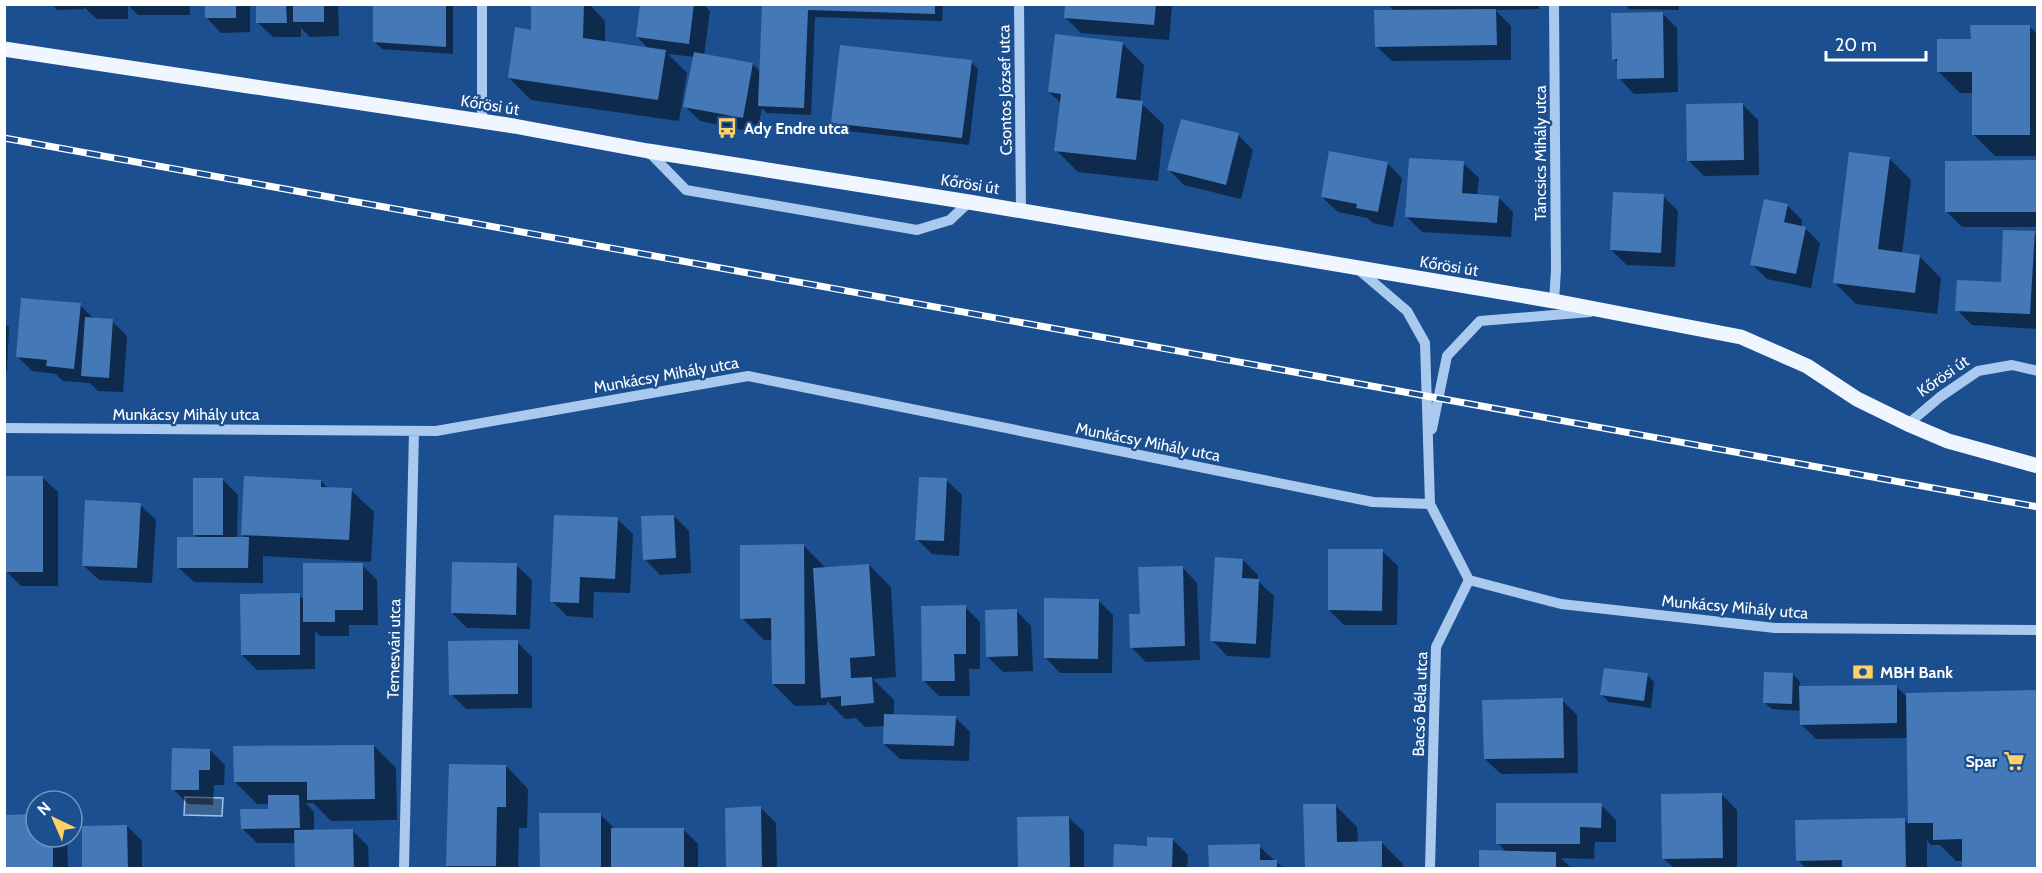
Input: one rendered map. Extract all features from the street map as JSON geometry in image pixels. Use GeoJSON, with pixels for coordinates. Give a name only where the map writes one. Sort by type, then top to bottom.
{"type":"FeatureCollection","features":[{"type":"Feature","properties":{"kind":"main road","name":"Kőrösi út"},"geometry":{"type":"LineString","coordinates":[[4,49],[482,122],[1605,310],[1741,338],[1807,366],[1857,399],[1908,424],[1948,441],[2037,466]]}},
{"type":"Feature","properties":{"kind":"street"},"geometry":{"type":"LineString","coordinates":[[482,4],[482,122]]}},
{"type":"Feature","properties":{"kind":"street","name":"Csontos József utca"},"geometry":{"type":"LineString","coordinates":[[1019,4],[1021,211]]}},
{"type":"Feature","properties":{"kind":"street","name":"Táncsics Mihály utca"},"geometry":{"type":"LineString","coordinates":[[1554,4],[1556,270],[1554,302]]}},
{"type":"Feature","properties":{"kind":"street"},"geometry":{"type":"LineString","coordinates":[[648,151],[686,190],[917,230],[950,220],[969,202]]}},
{"type":"Feature","properties":{"kind":"street"},"geometry":{"type":"LineString","coordinates":[[1359,270],[1407,311],[1425,343],[1430,504],[1469,580]]}},
{"type":"Feature","properties":{"kind":"street"},"geometry":{"type":"LineString","coordinates":[[1428,450],[1447,356],[1480,321],[1605,310]]}},
{"type":"Feature","properties":{"kind":"street","name":"Kőrösi út"},"geometry":{"type":"LineString","coordinates":[[1908,424],[1940,397],[1978,371],[2012,365],[2037,371]]}},
{"type":"Feature","properties":{"kind":"street","name":"Munkácsy Mihály utca"},"geometry":{"type":"LineString","coordinates":[[4,428],[436,431],[748,376],[1373,502],[1430,504]]}},
{"type":"Feature","properties":{"kind":"street","name":"Temesvári utca"},"geometry":{"type":"LineString","coordinates":[[404,868],[414,431]]}},
{"type":"Feature","properties":{"kind":"street","name":"Munkácsy Mihály utca"},"geometry":{"type":"LineString","coordinates":[[1469,580],[1561,604],[1775,628],[2037,630]]}},
{"type":"Feature","properties":{"kind":"street","name":"Bacsó Béla utca"},"geometry":{"type":"LineString","coordinates":[[1430,868],[1436,647],[1469,580]]}},
{"type":"Feature","properties":{"kind":"water"},"geometry":{"type":"Polygon","coordinates":[[[185,797],[223,798],[222,816],[184,815],[185,797]]]}},
{"type":"Feature","properties":{"kind":"building"},"geometry":{"type":"Polygon","coordinates":[[[205,4],[236,4],[236,18],[205,18],[205,4]]]}},
{"type":"Feature","properties":{"kind":"building"},"geometry":{"type":"Polygon","coordinates":[[[256,4],[286,4],[287,23],[256,23],[256,4]]]}},
{"type":"Feature","properties":{"kind":"building"},"geometry":{"type":"Polygon","coordinates":[[[293,4],[324,4],[324,22],[293,22],[293,4]]]}},
{"type":"Feature","properties":{"kind":"building"},"geometry":{"type":"Polygon","coordinates":[[[373,4],[446,4],[446,47],[373,42],[373,4]]]}},
{"type":"Feature","properties":{"kind":"building"},"geometry":{"type":"Polygon","coordinates":[[[531,4],[584,4],[583,38],[666,50],[658,100],[508,78],[515,27],[531,30],[531,4]]]}},
{"type":"Feature","properties":{"kind":"building"},"geometry":{"type":"Polygon","coordinates":[[[640,4],[694,4],[689,44],[636,37],[640,4]]]}},
{"type":"Feature","properties":{"kind":"building"},"geometry":{"type":"Polygon","coordinates":[[[762,4],[935,4],[935,14],[808,10],[804,108],[758,106],[762,4]]]}},
{"type":"Feature","properties":{"kind":"building"},"geometry":{"type":"Polygon","coordinates":[[[1065,4],[1156,4],[1154,25],[1064,18],[1065,4]]]}},
{"type":"Feature","properties":{"kind":"building"},"geometry":{"type":"Polygon","coordinates":[[[1496,9],[1497,45],[1375,47],[1374,10],[1496,9]]]}},
{"type":"Feature","properties":{"kind":"building"},"geometry":{"type":"Polygon","coordinates":[[[1663,12],[1664,78],[1617,79],[1617,59],[1612,60],[1611,13],[1663,12]]]}},
{"type":"Feature","properties":{"kind":"building"},"geometry":{"type":"Polygon","coordinates":[[[1970,25],[2030,25],[2030,135],[1972,135],[1972,72],[1937,72],[1937,39],[1971,39],[1970,25]]]}},
{"type":"Feature","properties":{"kind":"building"},"geometry":{"type":"Polygon","coordinates":[[[1055,34],[1123,42],[1116,98],[1143,101],[1136,160],[1054,151],[1061,94],[1048,92],[1055,34]]]}},
{"type":"Feature","properties":{"kind":"building"},"geometry":{"type":"Polygon","coordinates":[[[840,45],[972,60],[962,138],[831,123],[840,45]]]}},
{"type":"Feature","properties":{"kind":"building"},"geometry":{"type":"Polygon","coordinates":[[[694,52],[753,63],[743,118],[683,107],[694,52]]]}},
{"type":"Feature","properties":{"kind":"building"},"geometry":{"type":"Polygon","coordinates":[[[1743,103],[1744,160],[1687,161],[1686,104],[1743,103]]]}},
{"type":"Feature","properties":{"kind":"building"},"geometry":{"type":"Polygon","coordinates":[[[1181,119],[1239,133],[1226,185],[1167,170],[1181,119]]]}},
{"type":"Feature","properties":{"kind":"building"},"geometry":{"type":"Polygon","coordinates":[[[1329,151],[1388,162],[1378,212],[1356,208],[1357,204],[1321,197],[1329,151]]]}},
{"type":"Feature","properties":{"kind":"building"},"geometry":{"type":"Polygon","coordinates":[[[1849,152],[1890,157],[1878,249],[1920,255],[1915,293],[1833,283],[1849,152]]]}},
{"type":"Feature","properties":{"kind":"building"},"geometry":{"type":"Polygon","coordinates":[[[1409,158],[1464,161],[1462,193],[1499,196],[1497,223],[1405,217],[1409,158]]]}},
{"type":"Feature","properties":{"kind":"building"},"geometry":{"type":"Polygon","coordinates":[[[2037,160],[2037,212],[1945,212],[1945,161],[2037,160]]]}},
{"type":"Feature","properties":{"kind":"building"},"geometry":{"type":"Polygon","coordinates":[[[1613,192],[1664,194],[1661,253],[1610,250],[1613,192]]]}},
{"type":"Feature","properties":{"kind":"building"},"geometry":{"type":"Polygon","coordinates":[[[1764,199],[1788,204],[1784,222],[1806,227],[1796,274],[1750,265],[1764,199]]]}},
{"type":"Feature","properties":{"kind":"building"},"geometry":{"type":"Polygon","coordinates":[[[2003,230],[2035,231],[2030,314],[1955,311],[1957,280],[2001,282],[2003,230]]]}},
{"type":"Feature","properties":{"kind":"building"},"geometry":{"type":"Polygon","coordinates":[[[21,298],[81,303],[74,369],[46,366],[47,360],[16,357],[21,298]]]}},
{"type":"Feature","properties":{"kind":"building"},"geometry":{"type":"Polygon","coordinates":[[[85,317],[113,319],[109,378],[81,376],[85,317]]]}},
{"type":"Feature","properties":{"kind":"building"},"geometry":{"type":"Polygon","coordinates":[[[4,476],[43,476],[43,572],[4,572],[4,476]]]}},
{"type":"Feature","properties":{"kind":"building"},"geometry":{"type":"Polygon","coordinates":[[[244,476],[321,480],[321,487],[352,488],[349,540],[241,535],[244,476]]]}},
{"type":"Feature","properties":{"kind":"building"},"geometry":{"type":"Polygon","coordinates":[[[919,477],[947,478],[944,541],[915,540],[919,477]]]}},
{"type":"Feature","properties":{"kind":"building"},"geometry":{"type":"Polygon","coordinates":[[[193,478],[223,478],[223,535],[193,535],[193,478]]]}},
{"type":"Feature","properties":{"kind":"building"},"geometry":{"type":"Polygon","coordinates":[[[85,500],[141,503],[137,568],[82,566],[85,500]]]}},
{"type":"Feature","properties":{"kind":"building"},"geometry":{"type":"Polygon","coordinates":[[[554,515],[618,517],[615,579],[580,577],[579,603],[550,602],[554,515]]]}},
{"type":"Feature","properties":{"kind":"building"},"geometry":{"type":"Polygon","coordinates":[[[674,515],[676,558],[643,560],[641,516],[674,515]]]}},
{"type":"Feature","properties":{"kind":"building"},"geometry":{"type":"Polygon","coordinates":[[[177,537],[249,537],[248,568],[177,568],[177,537]]]}},
{"type":"Feature","properties":{"kind":"building"},"geometry":{"type":"Polygon","coordinates":[[[804,544],[805,684],[772,684],[771,618],[740,619],[740,545],[804,544]]]}},
{"type":"Feature","properties":{"kind":"building"},"geometry":{"type":"Polygon","coordinates":[[[1328,549],[1383,549],[1382,611],[1328,610],[1328,549]]]}},
{"type":"Feature","properties":{"kind":"building"},"geometry":{"type":"Polygon","coordinates":[[[1215,557],[1243,559],[1242,578],[1259,579],[1256,644],[1210,641],[1215,557]]]}},
{"type":"Feature","properties":{"kind":"building"},"geometry":{"type":"Polygon","coordinates":[[[452,562],[517,563],[516,615],[451,613],[452,562]]]}},
{"type":"Feature","properties":{"kind":"building"},"geometry":{"type":"Polygon","coordinates":[[[303,563],[363,563],[363,610],[335,610],[335,622],[303,622],[303,563]]]}},
{"type":"Feature","properties":{"kind":"building"},"geometry":{"type":"Polygon","coordinates":[[[869,564],[875,656],[850,658],[851,678],[872,677],[874,703],[841,706],[841,696],[821,698],[813,568],[869,564]]]}},
{"type":"Feature","properties":{"kind":"building"},"geometry":{"type":"Polygon","coordinates":[[[1183,566],[1185,646],[1130,648],[1129,614],[1140,614],[1138,567],[1183,566]]]}},
{"type":"Feature","properties":{"kind":"building"},"geometry":{"type":"Polygon","coordinates":[[[300,593],[300,655],[241,655],[240,594],[300,593]]]}},
{"type":"Feature","properties":{"kind":"building"},"geometry":{"type":"Polygon","coordinates":[[[1044,598],[1099,599],[1098,659],[1044,658],[1044,598]]]}},
{"type":"Feature","properties":{"kind":"building"},"geometry":{"type":"Polygon","coordinates":[[[966,605],[966,654],[954,654],[955,681],[922,681],[921,606],[966,605]]]}},
{"type":"Feature","properties":{"kind":"building"},"geometry":{"type":"Polygon","coordinates":[[[1017,609],[1018,656],[986,657],[985,610],[1017,609]]]}},
{"type":"Feature","properties":{"kind":"building"},"geometry":{"type":"Polygon","coordinates":[[[518,640],[518,694],[449,695],[448,641],[518,640]]]}},
{"type":"Feature","properties":{"kind":"building"},"geometry":{"type":"Polygon","coordinates":[[[1604,668],[1648,673],[1644,701],[1600,695],[1604,668]]]}},
{"type":"Feature","properties":{"kind":"building"},"geometry":{"type":"Polygon","coordinates":[[[1764,672],[1793,673],[1792,704],[1763,703],[1764,672]]]}},
{"type":"Feature","properties":{"kind":"building"},"geometry":{"type":"Polygon","coordinates":[[[1897,685],[1897,723],[1800,725],[1799,686],[1897,685]]]}},
{"type":"Feature","properties":{"kind":"building"},"geometry":{"type":"Polygon","coordinates":[[[2038,690],[2038,868],[1962,868],[1962,839],[1933,840],[1933,823],[1908,823],[1906,693],[2038,690]]]}},
{"type":"Feature","properties":{"kind":"building"},"geometry":{"type":"Polygon","coordinates":[[[1563,698],[1564,758],[1484,759],[1482,700],[1563,698]]]}},
{"type":"Feature","properties":{"kind":"building"},"geometry":{"type":"Polygon","coordinates":[[[884,714],[956,716],[954,746],[883,744],[884,714]]]}},
{"type":"Feature","properties":{"kind":"building"},"geometry":{"type":"Polygon","coordinates":[[[374,745],[375,799],[307,800],[307,782],[234,782],[233,746],[374,745]]]}},
{"type":"Feature","properties":{"kind":"building"},"geometry":{"type":"Polygon","coordinates":[[[172,748],[210,749],[210,770],[199,770],[199,790],[171,790],[172,748]]]}},
{"type":"Feature","properties":{"kind":"building"},"geometry":{"type":"Polygon","coordinates":[[[449,764],[506,765],[506,807],[497,807],[496,866],[446,866],[449,764]]]}},
{"type":"Feature","properties":{"kind":"building"},"geometry":{"type":"Polygon","coordinates":[[[1722,793],[1723,858],[1662,859],[1661,794],[1722,793]]]}},
{"type":"Feature","properties":{"kind":"building"},"geometry":{"type":"Polygon","coordinates":[[[268,795],[299,795],[300,828],[241,829],[240,809],[268,809],[268,795]]]}},
{"type":"Feature","properties":{"kind":"building"},"geometry":{"type":"Polygon","coordinates":[[[1496,803],[1602,803],[1601,828],[1580,827],[1580,844],[1496,844],[1496,803]]]}},
{"type":"Feature","properties":{"kind":"building"},"geometry":{"type":"Polygon","coordinates":[[[1303,804],[1336,804],[1337,842],[1382,841],[1382,868],[1305,868],[1303,804]]]}},
{"type":"Feature","properties":{"kind":"building"},"geometry":{"type":"Polygon","coordinates":[[[761,806],[762,868],[726,868],[725,808],[761,806]]]}},
{"type":"Feature","properties":{"kind":"building"},"geometry":{"type":"Polygon","coordinates":[[[539,813],[601,813],[601,867],[540,868],[539,813]]]}},
{"type":"Feature","properties":{"kind":"building"},"geometry":{"type":"Polygon","coordinates":[[[24,814],[24,849],[53,849],[53,868],[4,868],[4,815],[24,814]]]}},
{"type":"Feature","properties":{"kind":"building"},"geometry":{"type":"Polygon","coordinates":[[[1069,816],[1070,868],[1018,868],[1017,817],[1069,816]]]}},
{"type":"Feature","properties":{"kind":"building"},"geometry":{"type":"Polygon","coordinates":[[[1905,818],[1906,868],[1842,868],[1842,860],[1796,861],[1795,820],[1905,818]]]}},
{"type":"Feature","properties":{"kind":"building"},"geometry":{"type":"Polygon","coordinates":[[[127,825],[128,868],[82,868],[84,826],[127,825]]]}},
{"type":"Feature","properties":{"kind":"building"},"geometry":{"type":"Polygon","coordinates":[[[611,828],[684,828],[684,868],[611,868],[611,828]]]}},
{"type":"Feature","properties":{"kind":"building"},"geometry":{"type":"Polygon","coordinates":[[[353,829],[354,868],[295,868],[294,830],[353,829]]]}},
{"type":"Feature","properties":{"kind":"building"},"geometry":{"type":"Polygon","coordinates":[[[1147,837],[1173,838],[1172,868],[1113,868],[1114,844],[1147,846],[1147,837]]]}},
{"type":"Feature","properties":{"kind":"building"},"geometry":{"type":"Polygon","coordinates":[[[1260,844],[1260,860],[1277,860],[1277,868],[1209,868],[1208,845],[1260,844]]]}},
{"type":"Feature","properties":{"kind":"building"},"geometry":{"type":"Polygon","coordinates":[[[1479,850],[1556,852],[1556,868],[1479,868],[1479,850]]]}},
{"type":"Feature","properties":{"kind":"railway"},"geometry":{"type":"LineString","coordinates":[[4,138],[2038,507]]}},
{"type":"Feature","properties":{"kind":"place","name":"Ady Endre utca"},"geometry":{"type":"Point","coordinates":[727,128]}},
{"type":"Feature","properties":{"kind":"place","name":"MBH Bank"},"geometry":{"type":"Point","coordinates":[1863,672]}},
{"type":"Feature","properties":{"kind":"place","name":"Spar"},"geometry":{"type":"Point","coordinates":[2014,761]}}]}
